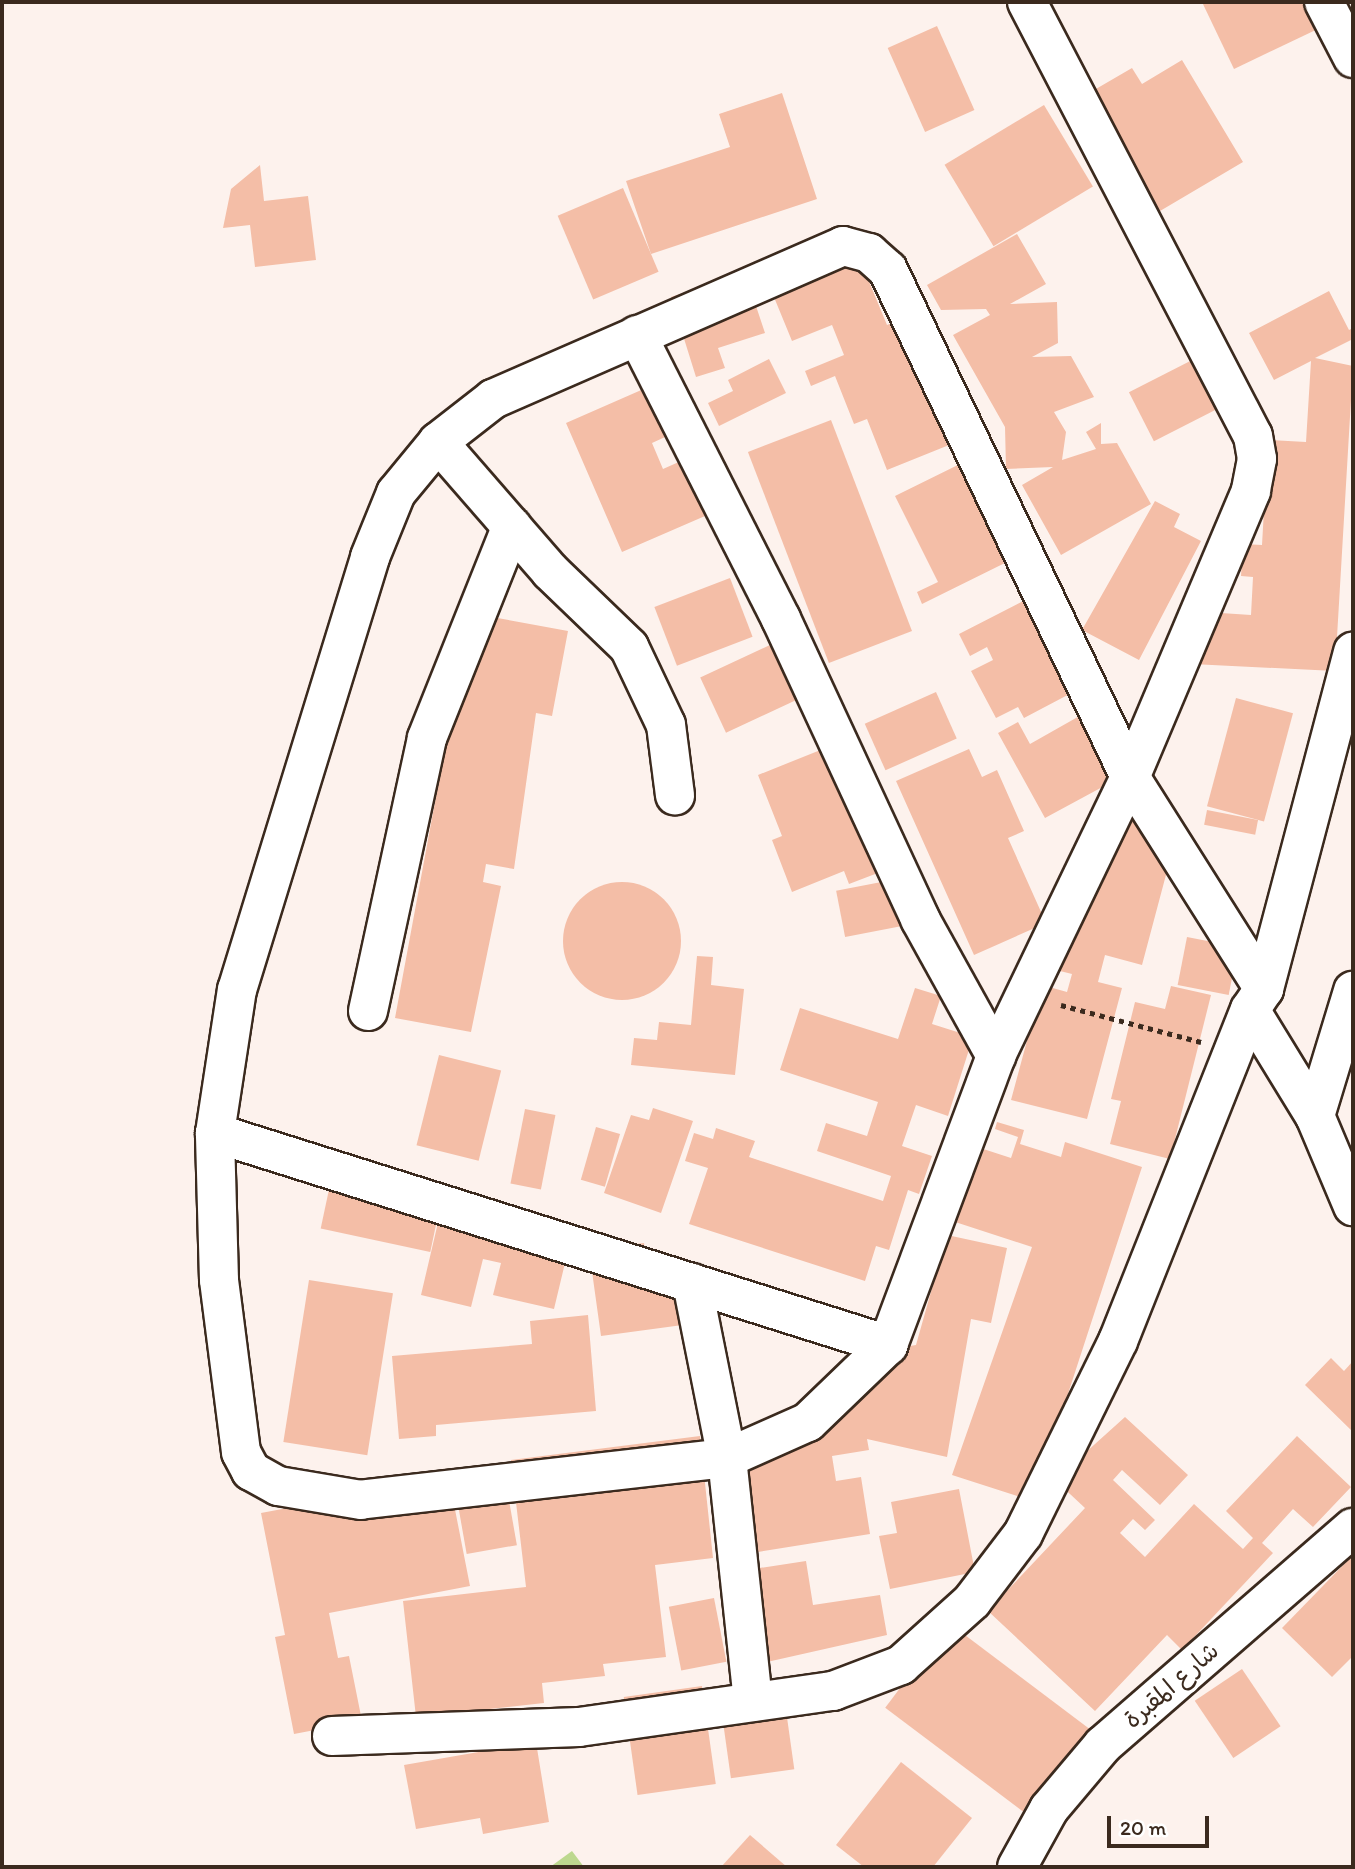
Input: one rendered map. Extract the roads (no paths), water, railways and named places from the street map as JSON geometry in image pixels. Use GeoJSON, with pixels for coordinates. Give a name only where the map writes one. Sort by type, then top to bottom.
{"type":"FeatureCollection","features":[{"type":"Feature","properties":{"kind":"street"},"geometry":{"type":"LineString","coordinates":[[1027,2],[1253,436],[1257,458],[1251,491],[1130,777],[996,1056],[888,1345],[808,1422],[775,1442],[727,1458],[361,1500],[303,1494],[251,1471],[236,1430],[219,1280],[215,1133],[237,990],[370,557],[396,493],[438,442],[493,399],[842,246],[869,253],[888,270],[1130,777],[1257,999],[1315,1116],[1353,1206]]}},
{"type":"Feature","properties":{"kind":"street"},"geometry":{"type":"LineString","coordinates":[[1324,2],[1353,58]]}},
{"type":"Feature","properties":{"kind":"street"},"geometry":{"type":"LineString","coordinates":[[636,335],[780,619],[919,919],[996,1056]]}},
{"type":"Feature","properties":{"kind":"street"},"geometry":{"type":"LineString","coordinates":[[438,442],[512,526],[629,647],[666,725],[675,795]]}},
{"type":"Feature","properties":{"kind":"street"},"geometry":{"type":"LineString","coordinates":[[368,1011],[427,738],[512,526]]}},
{"type":"Feature","properties":{"kind":"street"},"geometry":{"type":"LineString","coordinates":[[332,1736],[579,1727],[833,1691],[901,1665],[972,1601],[1023,1534],[1118,1341],[1257,999],[1353,652]]}},
{"type":"Feature","properties":{"kind":"street"},"geometry":{"type":"LineString","coordinates":[[1315,1116],[1353,990]]}},
{"type":"Feature","properties":{"kind":"street"},"geometry":{"type":"LineString","coordinates":[[215,1133],[888,1345]]}},
{"type":"Feature","properties":{"kind":"street"},"geometry":{"type":"LineString","coordinates":[[692,1283],[727,1458],[753,1702]]}},
{"type":"Feature","properties":{"kind":"street","name":"شارع المقبرة"},"geometry":{"type":"LineString","coordinates":[[1017,1867],[1049,1809],[1103,1745],[1353,1528]]}}]}
